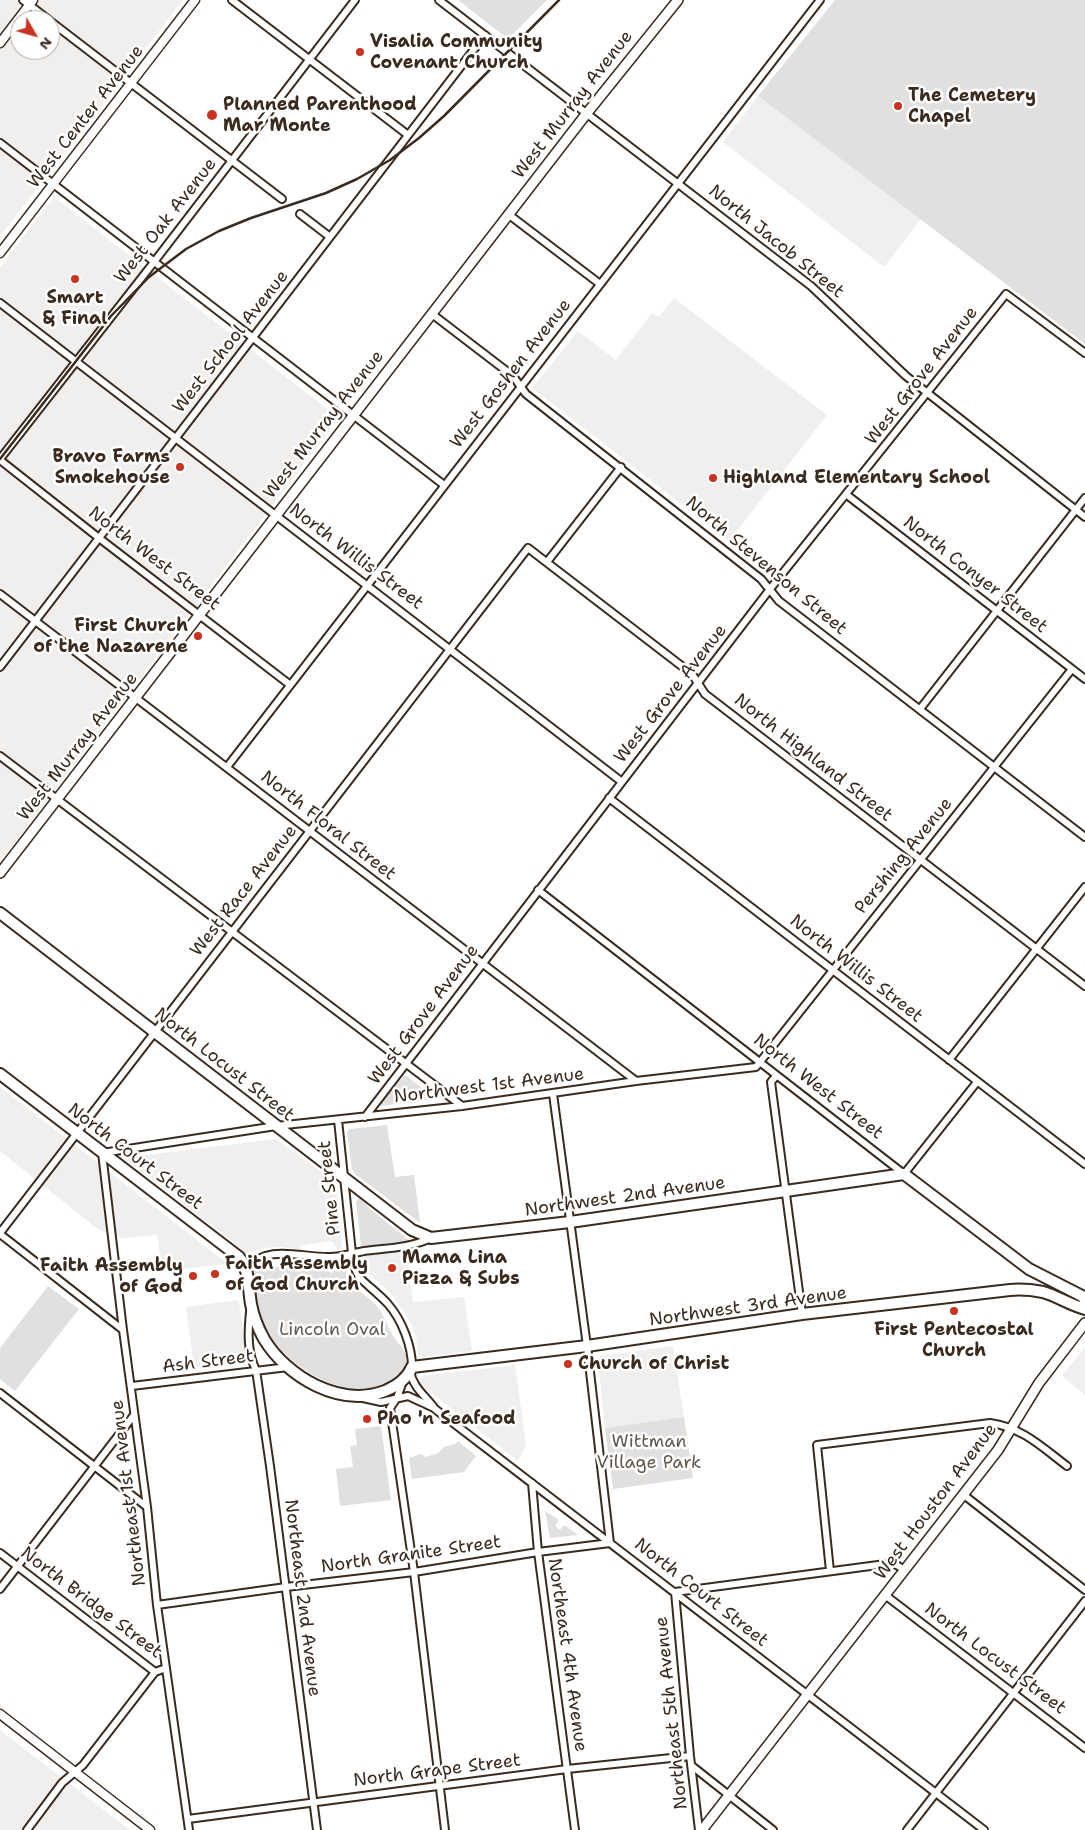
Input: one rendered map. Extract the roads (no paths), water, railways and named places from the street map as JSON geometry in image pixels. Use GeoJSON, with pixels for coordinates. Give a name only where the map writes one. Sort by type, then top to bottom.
{"type":"FeatureCollection","features":[{"type":"Feature","properties":{"kind":"main road","name":"West Murray Avenue"},"geometry":{"type":"LineString","coordinates":[[0,874],[508,214],[678,0]]}},
{"type":"Feature","properties":{"kind":"main road","name":"North Locust Street"},"geometry":{"type":"LineString","coordinates":[[0,913],[412,1230],[431,1238]]}},
{"type":"Feature","properties":{"kind":"main road","name":"North Court Street"},"geometry":{"type":"LineString","coordinates":[[0,1074],[230,1249],[239,1257],[246,1269]]}},
{"type":"Feature","properties":{"kind":"main road","name":"Northwest 2nd Avenue"},"geometry":{"type":"LineString","coordinates":[[431,1238],[570,1222],[904,1174]]}},
{"type":"Feature","properties":{"kind":"main road","name":"North West Street"},"geometry":{"type":"LineString","coordinates":[[904,1174],[1029,1269],[1082,1296],[1085,1300]]}},
{"type":"Feature","properties":{"kind":"main road"},"geometry":{"type":"LineString","coordinates":[[246,1269],[251,1306],[256,1324],[264,1339],[288,1367],[310,1383],[333,1392],[351,1395],[374,1394],[394,1387],[402,1381],[411,1369]]}},
{"type":"Feature","properties":{"kind":"main road"},"geometry":{"type":"LineString","coordinates":[[1022,1289],[1031,1282],[1032,1274],[1029,1269]]}},
{"type":"Feature","properties":{"kind":"main road","name":"Northwest 3rd Avenue"},"geometry":{"type":"LineString","coordinates":[[411,1369],[587,1346],[802,1314],[1022,1289],[1044,1293],[1072,1306],[1085,1309]]}},
{"type":"Feature","properties":{"kind":"main road","name":"West Houston Avenue"},"geometry":{"type":"LineString","coordinates":[[700,1830],[964,1495],[998,1450],[1041,1379],[1085,1323]]}},
{"type":"Feature","properties":{"kind":"street","name":"West Center Avenue"},"geometry":{"type":"LineString","coordinates":[[0,253],[195,0]]}},
{"type":"Feature","properties":{"kind":"street"},"geometry":{"type":"LineString","coordinates":[[232,0],[408,136]]}},
{"type":"Feature","properties":{"kind":"street","name":"West Oak Avenue"},"geometry":{"type":"LineString","coordinates":[[0,460],[355,0]]}},
{"type":"Feature","properties":{"kind":"street","name":"North Jacob Street"},"geometry":{"type":"LineString","coordinates":[[439,0],[810,286],[881,354],[927,394],[1085,517]]}},
{"type":"Feature","properties":{"kind":"street","name":"West Goshen Avenue"},"geometry":{"type":"LineString","coordinates":[[227,766],[820,0]]}},
{"type":"Feature","properties":{"kind":"street"},"geometry":{"type":"LineString","coordinates":[[0,43],[28,2]]}},
{"type":"Feature","properties":{"kind":"street"},"geometry":{"type":"LineString","coordinates":[[60,29],[282,199]]}},
{"type":"Feature","properties":{"kind":"street","name":"West School Avenue"},"geometry":{"type":"LineString","coordinates":[[0,667],[485,35]]}},
{"type":"Feature","properties":{"kind":"street"},"geometry":{"type":"LineString","coordinates":[[0,143],[444,485]]}},
{"type":"Feature","properties":{"kind":"street"},"geometry":{"type":"LineString","coordinates":[[300,214],[330,238]]}},
{"type":"Feature","properties":{"kind":"street"},"geometry":{"type":"LineString","coordinates":[[508,214],[600,284]]}},
{"type":"Feature","properties":{"kind":"street","name":"West Grove Avenue"},"geometry":{"type":"LineString","coordinates":[[365,1117],[770,589],[1006,294],[1085,353]]}},
{"type":"Feature","properties":{"kind":"street","name":"North Willis Street"},"geometry":{"type":"LineString","coordinates":[[0,303],[622,782]]}},
{"type":"Feature","properties":{"kind":"street","name":"North Stevenson Street"},"geometry":{"type":"LineString","coordinates":[[432,314],[513,376],[526,394],[762,579],[779,601],[1085,837]]}},
{"type":"Feature","properties":{"kind":"street","name":"North West Street"},"geometry":{"type":"LineString","coordinates":[[0,460],[289,684]]}},
{"type":"Feature","properties":{"kind":"street"},"geometry":{"type":"LineString","coordinates":[[547,562],[621,467]]}},
{"type":"Feature","properties":{"kind":"street","name":"North Conyer Street"},"geometry":{"type":"LineString","coordinates":[[847,495],[1085,679]]}},
{"type":"Feature","properties":{"kind":"street"},"geometry":{"type":"LineString","coordinates":[[920,709],[1085,498]]}},
{"type":"Feature","properties":{"kind":"street","name":"North Highland Street"},"geometry":{"type":"LineString","coordinates":[[528,548],[692,674],[706,694],[1085,986]]}},
{"type":"Feature","properties":{"kind":"street","name":"West Race Avenue"},"geometry":{"type":"LineString","coordinates":[[0,1234],[528,548]]}},
{"type":"Feature","properties":{"kind":"street","name":"North Floral Street"},"geometry":{"type":"LineString","coordinates":[[0,594],[227,766],[636,1082]]}},
{"type":"Feature","properties":{"kind":"street","name":"Pershing Avenue"},"geometry":{"type":"LineString","coordinates":[[760,1062],[1072,669]]}},
{"type":"Feature","properties":{"kind":"street"},"geometry":{"type":"LineString","coordinates":[[0,756],[462,1106]]}},
{"type":"Feature","properties":{"kind":"street","name":"North Willis Street"},"geometry":{"type":"LineString","coordinates":[[609,798],[1085,1164]]}},
{"type":"Feature","properties":{"kind":"street"},"geometry":{"type":"LineString","coordinates":[[949,1060],[1085,888]]}},
{"type":"Feature","properties":{"kind":"street","name":"North West Street"},"geometry":{"type":"LineString","coordinates":[[538,890],[904,1174]]}},
{"type":"Feature","properties":{"kind":"street","name":"Northwest 1st Avenue"},"geometry":{"type":"LineString","coordinates":[[102,1153],[276,1126],[462,1106],[756,1067],[760,1062]]}},
{"type":"Feature","properties":{"kind":"street"},"geometry":{"type":"LineString","coordinates":[[776,1076],[771,1082],[802,1314]]}},
{"type":"Feature","properties":{"kind":"street"},"geometry":{"type":"LineString","coordinates":[[904,1174],[977,1082]]}},
{"type":"Feature","properties":{"kind":"street"},"geometry":{"type":"LineString","coordinates":[[552,1094],[587,1346],[610,1542]]}},
{"type":"Feature","properties":{"kind":"street","name":"Pine Street"},"geometry":{"type":"LineString","coordinates":[[338,1120],[352,1253]]}},
{"type":"Feature","properties":{"kind":"street","name":"Northeast 1st Avenue"},"geometry":{"type":"LineString","coordinates":[[102,1153],[166,1668],[189,1830]]}},
{"type":"Feature","properties":{"kind":"street"},"geometry":{"type":"LineString","coordinates":[[0,1234],[123,1330]]}},
{"type":"Feature","properties":{"kind":"street","name":"Northwest 2nd Avenue"},"geometry":{"type":"LineString","coordinates":[[352,1253],[418,1244],[431,1238]]}},
{"type":"Feature","properties":{"kind":"street"},"geometry":{"type":"LineString","coordinates":[[246,1269],[250,1263],[275,1254],[331,1257],[352,1253],[359,1277],[390,1306],[396,1315],[410,1346],[412,1356],[411,1369]]}},
{"type":"Feature","properties":{"kind":"street","name":"Northeast 2nd Avenue"},"geometry":{"type":"LineString","coordinates":[[251,1306],[248,1333],[251,1360],[256,1370],[317,1830]]}},
{"type":"Feature","properties":{"kind":"street","name":"Ash Street"},"geometry":{"type":"LineString","coordinates":[[132,1386],[288,1367]]}},
{"type":"Feature","properties":{"kind":"street","name":"North Court Street"},"geometry":{"type":"LineString","coordinates":[[411,1369],[415,1386],[426,1396],[435,1409],[984,1830]]}},
{"type":"Feature","properties":{"kind":"street"},"geometry":{"type":"LineString","coordinates":[[402,1381],[397,1398],[390,1408],[414,1572],[445,1830]]}},
{"type":"Feature","properties":{"kind":"street"},"geometry":{"type":"LineString","coordinates":[[0,1393],[147,1508]]}},
{"type":"Feature","properties":{"kind":"street"},"geometry":{"type":"LineString","coordinates":[[351,1395],[381,1402],[390,1408]]}},
{"type":"Feature","properties":{"kind":"street"},"geometry":{"type":"LineString","coordinates":[[381,1402],[408,1396],[435,1409]]}},
{"type":"Feature","properties":{"kind":"street"},"geometry":{"type":"LineString","coordinates":[[0,1589],[134,1415]]}},
{"type":"Feature","properties":{"kind":"street"},"geometry":{"type":"LineString","coordinates":[[830,1571],[817,1445],[990,1423],[1012,1428],[1026,1434],[1067,1466]]}},
{"type":"Feature","properties":{"kind":"street","name":"Northeast 4th Avenue"},"geometry":{"type":"LineString","coordinates":[[532,1483],[538,1552],[575,1830]]}},
{"type":"Feature","properties":{"kind":"street"},"geometry":{"type":"LineString","coordinates":[[964,1495],[1085,1590]]}},
{"type":"Feature","properties":{"kind":"street","name":"North Granite Street"},"geometry":{"type":"LineString","coordinates":[[158,1605],[414,1572],[610,1542]]}},
{"type":"Feature","properties":{"kind":"street","name":"North Bridge Street"},"geometry":{"type":"LineString","coordinates":[[0,1553],[155,1672],[166,1668]]}},
{"type":"Feature","properties":{"kind":"street"},"geometry":{"type":"LineString","coordinates":[[675,1592],[893,1563],[905,1570]]}},
{"type":"Feature","properties":{"kind":"street","name":"Northeast 5th Avenue"},"geometry":{"type":"LineString","coordinates":[[675,1592],[690,1756],[700,1830]]}},
{"type":"Feature","properties":{"kind":"street","name":"North Locust Street"},"geometry":{"type":"LineString","coordinates":[[885,1595],[1085,1748]]}},
{"type":"Feature","properties":{"kind":"street"},"geometry":{"type":"LineString","coordinates":[[907,1830],[1085,1601]]}},
{"type":"Feature","properties":{"kind":"street"},"geometry":{"type":"LineString","coordinates":[[27,1830],[62,1784],[84,1765],[155,1672]]}},
{"type":"Feature","properties":{"kind":"street"},"geometry":{"type":"LineString","coordinates":[[0,1714],[150,1830]]}},
{"type":"Feature","properties":{"kind":"street","name":"North Grape Street"},"geometry":{"type":"LineString","coordinates":[[188,1819],[567,1769],[690,1756]]}},
{"type":"Feature","properties":{"kind":"street"},"geometry":{"type":"LineString","coordinates":[[692,1766],[773,1830]]}},
{"type":"Feature","properties":{"kind":"railway"},"geometry":{"type":"LineString","coordinates":[[0,459],[111,316],[149,277],[186,249],[219,231],[251,218],[326,193],[357,179],[390,160],[444,116],[559,0]]}},
{"type":"Feature","properties":{"kind":"place","name":"Visalia Community Covenant Church"},"geometry":{"type":"Point","coordinates":[360,52]}},
{"type":"Feature","properties":{"kind":"place","name":"The Cemetery Chapel"},"geometry":{"type":"Point","coordinates":[898,106]}},
{"type":"Feature","properties":{"kind":"place","name":"Planned Parenthood Mar Monte"},"geometry":{"type":"Point","coordinates":[212,115]}},
{"type":"Feature","properties":{"kind":"place","name":"Smart & Final"},"geometry":{"type":"Point","coordinates":[75,279]}},
{"type":"Feature","properties":{"kind":"place","name":"Bravo Farms Smokehouse"},"geometry":{"type":"Point","coordinates":[180,467]}},
{"type":"Feature","properties":{"kind":"place","name":"Highland Elementary School"},"geometry":{"type":"Point","coordinates":[713,478]}},
{"type":"Feature","properties":{"kind":"place","name":"First Church of the Nazarene"},"geometry":{"type":"Point","coordinates":[198,636]}},
{"type":"Feature","properties":{"kind":"place","name":"Mama Lina Pizza & Subs"},"geometry":{"type":"Point","coordinates":[392,1268]}},
{"type":"Feature","properties":{"kind":"place","name":"Faith Assembly of God Church"},"geometry":{"type":"Point","coordinates":[215,1274]}},
{"type":"Feature","properties":{"kind":"place","name":"Faith Assembly of God"},"geometry":{"type":"Point","coordinates":[193,1276]}},
{"type":"Feature","properties":{"kind":"place","name":"First Pentecostal Church"},"geometry":{"type":"Point","coordinates":[954,1311]}},
{"type":"Feature","properties":{"kind":"place","name":"Church of Christ"},"geometry":{"type":"Point","coordinates":[568,1364]}},
{"type":"Feature","properties":{"kind":"place","name":"Pho 'n Seafood"},"geometry":{"type":"Point","coordinates":[367,1419]}},
{"type":"Feature","properties":{"kind":"park label","name":"Lincoln Oval"},"geometry":{"type":"Point","coordinates":[332,1330]}},
{"type":"Feature","properties":{"kind":"park label","name":"Wittman Village Park"},"geometry":{"type":"Point","coordinates":[649,1452]}}]}
